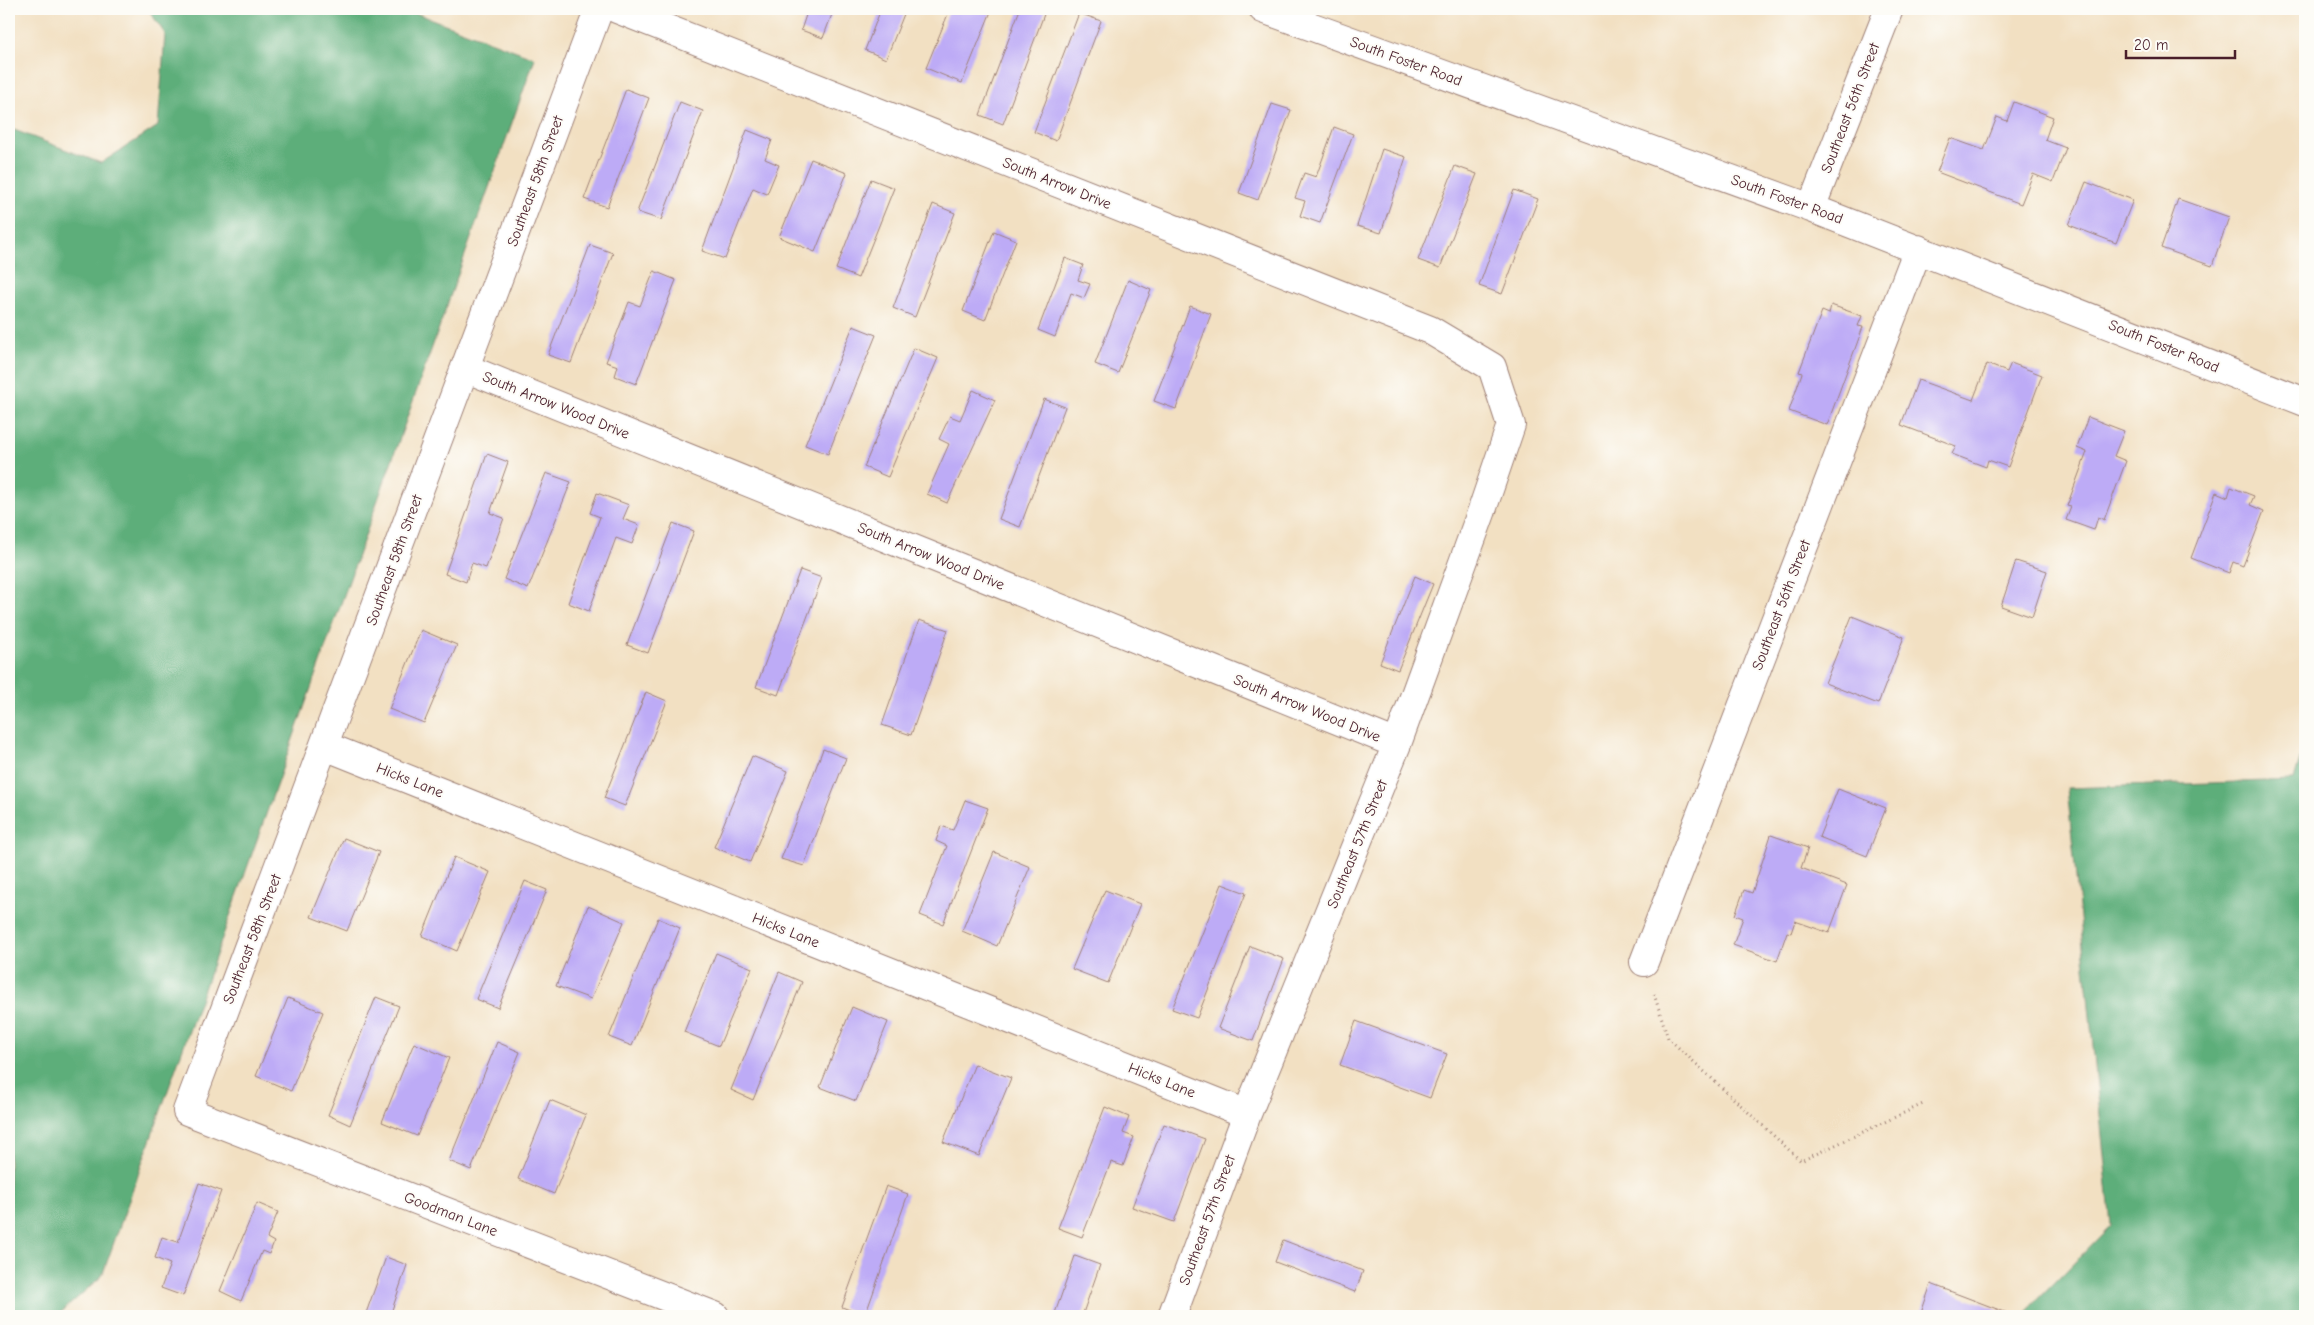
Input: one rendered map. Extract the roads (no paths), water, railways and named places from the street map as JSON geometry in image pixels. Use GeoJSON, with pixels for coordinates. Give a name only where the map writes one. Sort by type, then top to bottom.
{"type":"FeatureCollection","features":[{"type":"Feature","properties":{"kind":"street","name":"Southeast 58th Street"},"geometry":{"type":"LineString","coordinates":[[187,1111],[599,9]]}},
{"type":"Feature","properties":{"kind":"street","name":"South Arrow Drive"},"geometry":{"type":"LineString","coordinates":[[617,9],[1430,330],[1492,367]]}},
{"type":"Feature","properties":{"kind":"street","name":"South Foster Road"},"geometry":{"type":"LineString","coordinates":[[1263,9],[1812,208],[2305,402]]}},
{"type":"Feature","properties":{"kind":"street","name":"Southeast 56th Street"},"geometry":{"type":"LineString","coordinates":[[1812,208],[1889,9]]}},
{"type":"Feature","properties":{"kind":"street","name":"Southeast 56th Street"},"geometry":{"type":"LineString","coordinates":[[1644,962],[1918,249]]}},
{"type":"Feature","properties":{"kind":"street","name":"Southeast 57th Street"},"geometry":{"type":"LineString","coordinates":[[1172,1316],[1246,1114],[1397,744],[1482,513],[1511,425],[1492,367]]}},
{"type":"Feature","properties":{"kind":"street","name":"South Arrow Wood Drive"},"geometry":{"type":"LineString","coordinates":[[465,368],[1397,744]]}},
{"type":"Feature","properties":{"kind":"street","name":"Hicks Lane"},"geometry":{"type":"LineString","coordinates":[[325,746],[1246,1114]]}},
{"type":"Feature","properties":{"kind":"street","name":"Goodman Lane"},"geometry":{"type":"LineString","coordinates":[[187,1111],[715,1316]]}}]}
